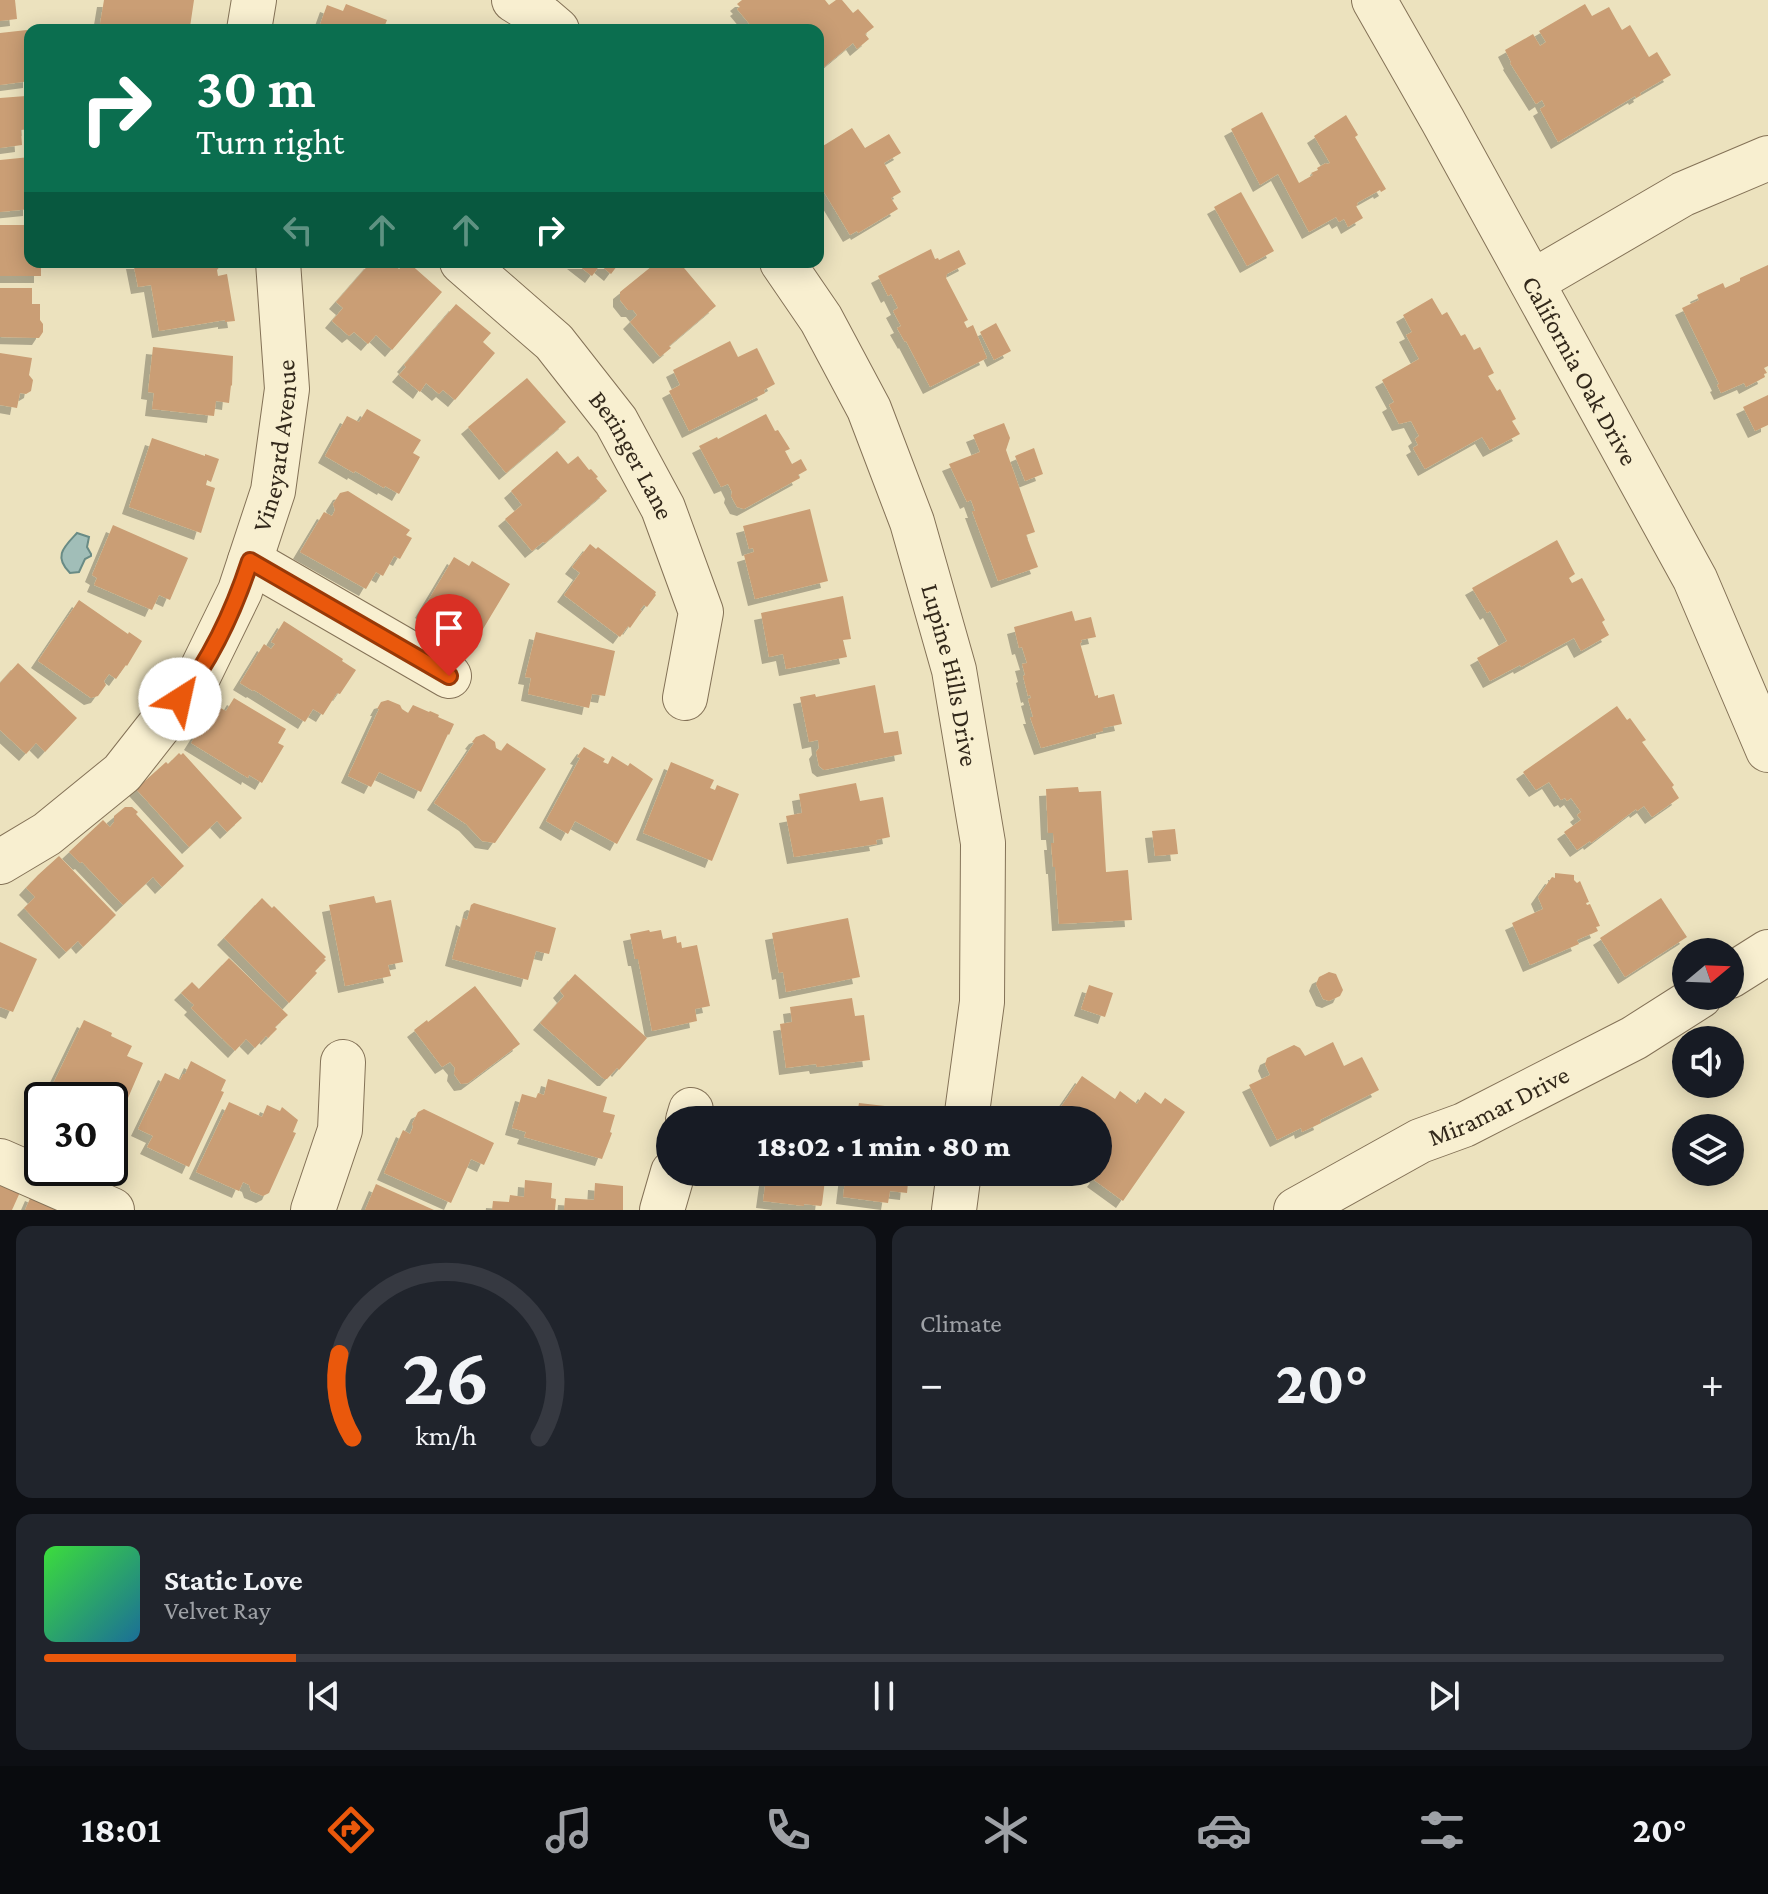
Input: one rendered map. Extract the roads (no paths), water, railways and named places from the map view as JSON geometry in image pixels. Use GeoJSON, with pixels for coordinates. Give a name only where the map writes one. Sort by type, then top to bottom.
{"type":"FeatureCollection","features":[{"type":"Feature","properties":{"kind":"street"},"geometry":{"type":"LineString","coordinates":[[250,24],[254,0]]}},
{"type":"Feature","properties":{"kind":"street"},"geometry":{"type":"LineString","coordinates":[[514,0],[550,24]]}},
{"type":"Feature","properties":{"kind":"street","name":"California Oak Drive"},"geometry":{"type":"LineString","coordinates":[[1374,0],[1695,579],[1768,750]]}},
{"type":"Feature","properties":{"kind":"street"},"geometry":{"type":"LineString","coordinates":[[1532,282],[1683,194],[1768,158]]}},
{"type":"Feature","properties":{"kind":"street","name":"Vineyard Avenue"},"geometry":{"type":"LineString","coordinates":[[0,862],[47,834],[122,773],[199,675],[240,591],[273,491],[287,389],[278,268]]}},
{"type":"Feature","properties":{"kind":"street","name":"Beringer Lane"},"geometry":{"type":"LineString","coordinates":[[469,268],[554,342],[616,421],[663,508],[701,612],[685,698]]}},
{"type":"Feature","properties":{"kind":"street","name":"Lupine Hills Drive"},"geometry":{"type":"LineString","coordinates":[[786,268],[821,319],[869,409],[912,522],[954,670],[983,843],[982,1002],[968,1106]]}},
{"type":"Feature","properties":{"kind":"street"},"geometry":{"type":"LineString","coordinates":[[250,561],[449,676]]}},
{"type":"Feature","properties":{"kind":"street"},"geometry":{"type":"LineString","coordinates":[[1744,967],[1768,952]]}},
{"type":"Feature","properties":{"kind":"street","name":"Miramar Drive"},"geometry":{"type":"LineString","coordinates":[[1296,1210],[1420,1141],[1464,1125],[1634,1038],[1678,1010]]}},
{"type":"Feature","properties":{"kind":"street"},"geometry":{"type":"LineString","coordinates":[[313,1210],[340,1130],[343,1062]]}},
{"type":"Feature","properties":{"kind":"street"},"geometry":{"type":"LineString","coordinates":[[0,1161],[112,1210]]}},
{"type":"Feature","properties":{"kind":"street"},"geometry":{"type":"LineString","coordinates":[[662,1210],[669,1186]]}},
{"type":"Feature","properties":{"kind":"street"},"geometry":{"type":"LineString","coordinates":[[954,1210],[957,1186]]}},
{"type":"Feature","properties":{"kind":"water"},"geometry":{"type":"Polygon","coordinates":[[[77,533],[89,537],[87,547],[91,556],[85,559],[79,572],[70,573],[61,557],[77,533]]]}}]}
